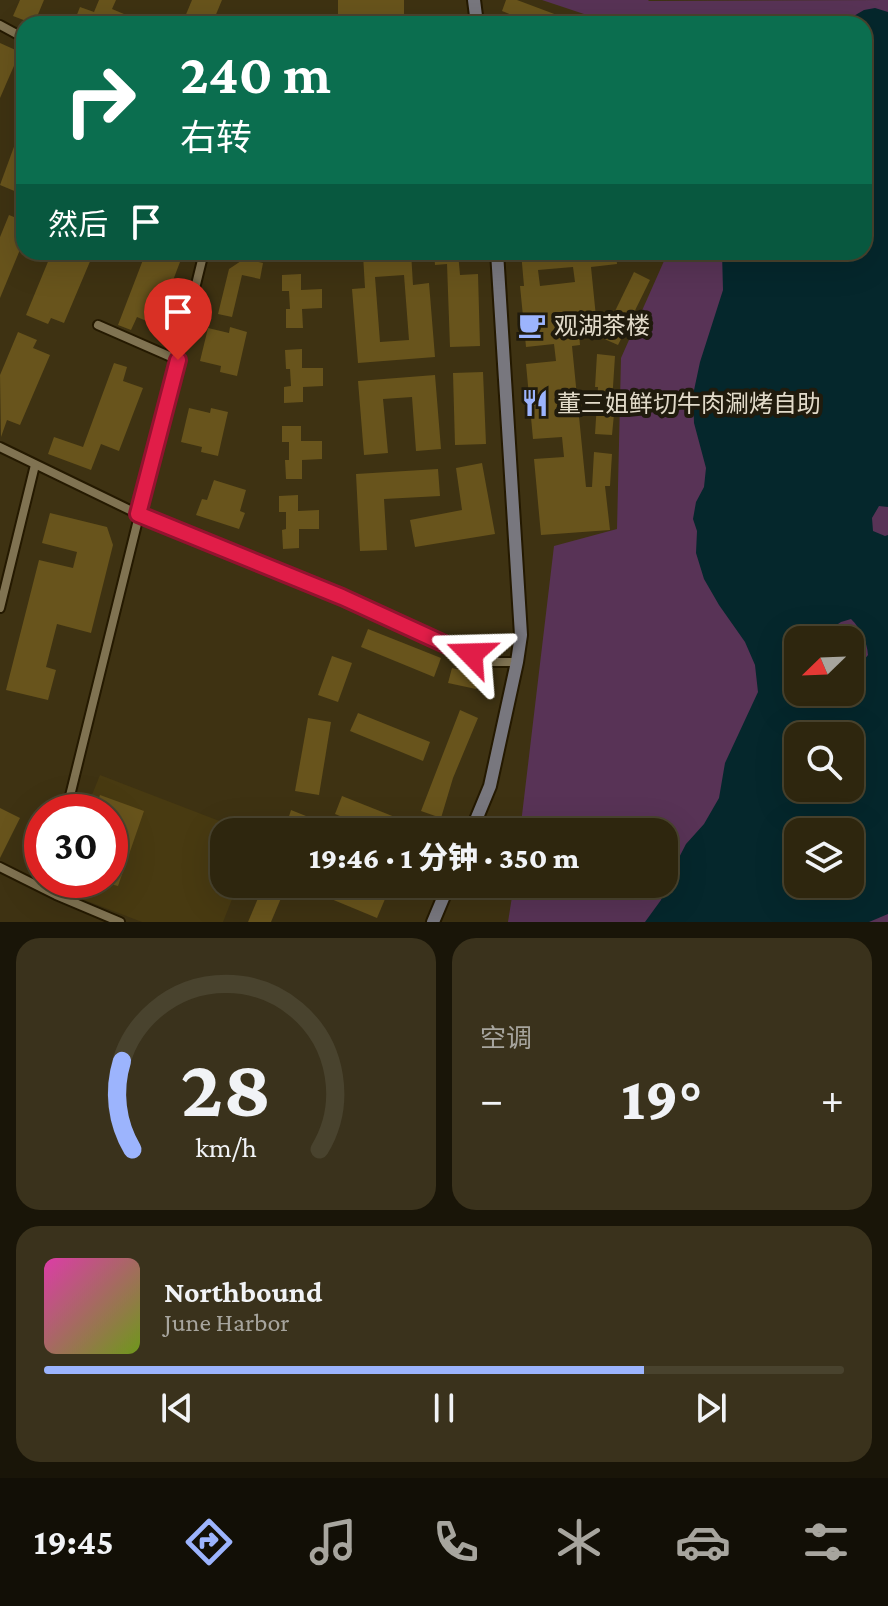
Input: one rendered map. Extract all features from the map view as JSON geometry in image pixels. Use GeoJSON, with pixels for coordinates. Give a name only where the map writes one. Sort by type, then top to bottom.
{"type":"FeatureCollection","features":[{"type":"Feature","properties":{"kind":"street"},"geometry":{"type":"LineString","coordinates":[[70,794],[202,260]]}},
{"type":"Feature","properties":{"kind":"street"},"geometry":{"type":"LineString","coordinates":[[477,818],[490,786],[521,635],[498,260]]}},
{"type":"Feature","properties":{"kind":"street"},"geometry":{"type":"LineString","coordinates":[[98,325],[178,360]]}},
{"type":"Feature","properties":{"kind":"street"},"geometry":{"type":"LineString","coordinates":[[0,447],[138,514],[342,597],[449,646],[492,662],[517,662]]}},
{"type":"Feature","properties":{"kind":"street"},"geometry":{"type":"LineString","coordinates":[[0,608],[35,465]]}},
{"type":"Feature","properties":{"kind":"street"},"geometry":{"type":"LineString","coordinates":[[0,867],[120,922]]}},
{"type":"Feature","properties":{"kind":"street"},"geometry":{"type":"LineString","coordinates":[[433,922],[443,898]]}},
{"type":"Feature","properties":{"kind":"shaded area"},"geometry":{"type":"Polygon","coordinates":[[[542,0],[888,0],[888,922],[508,922],[512,898],[678,898],[678,818],[522,818],[554,546],[617,529],[621,358],[664,260],[872,260],[872,16],[590,16],[542,0]]]}},
{"type":"Feature","properties":{"kind":"shaded area"},"geometry":{"type":"Polygon","coordinates":[[[100,775],[212,818],[210,898],[232,898],[223,922],[142,922],[79,898],[128,898],[128,794],[92,794],[100,775]]]}},
{"type":"Feature","properties":{"kind":"water"},"geometry":{"type":"Polygon","coordinates":[[[875,8],[888,12],[888,507],[879,506],[872,518],[873,531],[888,535],[888,914],[869,922],[645,922],[662,898],[678,898],[678,860],[719,798],[725,763],[758,692],[755,665],[745,642],[704,579],[696,553],[697,531],[693,519],[696,502],[704,487],[706,468],[694,423],[693,395],[723,290],[722,260],[872,260],[872,16],[854,16],[875,8]]]}},
{"type":"Feature","properties":{"kind":"building"},"geometry":{"type":"Polygon","coordinates":[[[20,0],[44,0],[37,16],[13,16],[20,0]]]}},
{"type":"Feature","properties":{"kind":"building"},"geometry":{"type":"Polygon","coordinates":[[[99,0],[116,0],[112,9],[124,14],[76,16],[80,7],[94,12],[99,0]]]}},
{"type":"Feature","properties":{"kind":"building"},"geometry":{"type":"Polygon","coordinates":[[[192,0],[222,0],[215,16],[185,16],[192,0]]]}},
{"type":"Feature","properties":{"kind":"building"},"geometry":{"type":"Polygon","coordinates":[[[338,0],[404,0],[404,16],[338,15],[338,0]]]}},
{"type":"Feature","properties":{"kind":"building"},"geometry":{"type":"Polygon","coordinates":[[[506,0],[517,0],[557,15],[514,16],[502,11],[506,0]]]}},
{"type":"Feature","properties":{"kind":"building"},"geometry":{"type":"Polygon","coordinates":[[[0,43],[16,50],[16,61],[0,98],[0,43]]]}},
{"type":"Feature","properties":{"kind":"building"},"geometry":{"type":"Polygon","coordinates":[[[16,141],[16,192],[0,185],[16,141]]]}},
{"type":"Feature","properties":{"kind":"building"},"geometry":{"type":"Polygon","coordinates":[[[9,215],[16,218],[16,259],[0,298],[0,237],[9,215]]]}},
{"type":"Feature","properties":{"kind":"building"},"geometry":{"type":"Polygon","coordinates":[[[49,260],[91,260],[64,323],[51,318],[48,324],[26,315],[49,260]]]}},
{"type":"Feature","properties":{"kind":"building"},"geometry":{"type":"Polygon","coordinates":[[[143,260],[180,262],[156,325],[137,317],[131,330],[118,325],[143,260]]]}},
{"type":"Feature","properties":{"kind":"building"},"geometry":{"type":"Polygon","coordinates":[[[242,260],[263,263],[260,279],[242,275],[232,317],[218,314],[229,269],[242,260]]]}},
{"type":"Feature","properties":{"kind":"building"},"geometry":{"type":"Polygon","coordinates":[[[363,260],[411,260],[413,285],[429,283],[435,357],[358,363],[352,289],[365,288],[363,260]],[[404,275],[375,277],[380,342],[409,340],[404,275]]]}},
{"type":"Feature","properties":{"kind":"building"},"geometry":{"type":"Polygon","coordinates":[[[435,260],[459,260],[460,275],[478,274],[480,346],[450,347],[447,264],[435,265],[435,260]]]}},
{"type":"Feature","properties":{"kind":"building"},"geometry":{"type":"Polygon","coordinates":[[[522,260],[617,260],[617,264],[591,267],[596,317],[578,319],[580,345],[572,346],[586,487],[592,487],[594,452],[612,454],[610,486],[605,486],[610,530],[541,535],[534,459],[564,457],[562,437],[533,439],[526,364],[556,361],[554,344],[526,347],[520,286],[524,286],[522,260]],[[573,267],[538,270],[540,286],[575,282],[573,267]]]}},
{"type":"Feature","properties":{"kind":"building"},"geometry":{"type":"Polygon","coordinates":[[[634,272],[650,280],[618,345],[602,338],[634,272]]]}},
{"type":"Feature","properties":{"kind":"building"},"geometry":{"type":"Polygon","coordinates":[[[301,274],[301,290],[322,289],[322,308],[302,309],[303,328],[286,328],[286,309],[290,309],[289,291],[282,291],[282,275],[301,274]]]}},
{"type":"Feature","properties":{"kind":"building"},"geometry":{"type":"Polygon","coordinates":[[[230,327],[247,332],[237,376],[220,372],[221,366],[200,361],[208,328],[229,333],[230,327]]]}},
{"type":"Feature","properties":{"kind":"building"},"geometry":{"type":"Polygon","coordinates":[[[18,332],[37,340],[33,348],[50,355],[20,425],[7,420],[1,437],[0,375],[18,332]]]}},
{"type":"Feature","properties":{"kind":"building"},"geometry":{"type":"Polygon","coordinates":[[[302,349],[302,368],[323,368],[323,386],[303,387],[303,402],[284,403],[284,387],[291,386],[285,350],[302,349]]]}},
{"type":"Feature","properties":{"kind":"building"},"geometry":{"type":"Polygon","coordinates":[[[597,354],[615,356],[612,435],[595,434],[597,354]]]}},
{"type":"Feature","properties":{"kind":"building"},"geometry":{"type":"Polygon","coordinates":[[[114,363],[127,367],[123,381],[143,388],[119,451],[101,444],[91,470],[48,454],[54,437],[83,447],[114,363]]]}},
{"type":"Feature","properties":{"kind":"building"},"geometry":{"type":"Polygon","coordinates":[[[483,372],[486,444],[455,445],[453,373],[483,372]]]}},
{"type":"Feature","properties":{"kind":"building"},"geometry":{"type":"Polygon","coordinates":[[[435,375],[441,449],[416,451],[412,397],[383,399],[388,453],[364,455],[358,381],[435,375]]]}},
{"type":"Feature","properties":{"kind":"building"},"geometry":{"type":"Polygon","coordinates":[[[189,408],[210,413],[211,408],[228,412],[218,456],[201,452],[202,447],[181,442],[189,408]]]}},
{"type":"Feature","properties":{"kind":"building"},"geometry":{"type":"Polygon","coordinates":[[[282,426],[301,426],[301,441],[322,441],[322,459],[302,460],[302,479],[286,479],[285,460],[289,460],[289,442],[282,442],[282,426]]]}},
{"type":"Feature","properties":{"kind":"building"},"geometry":{"type":"Polygon","coordinates":[[[482,463],[495,534],[415,547],[410,520],[462,510],[456,468],[482,463]]]}},
{"type":"Feature","properties":{"kind":"building"},"geometry":{"type":"Polygon","coordinates":[[[438,469],[440,496],[384,499],[387,550],[360,551],[356,474],[438,469]]]}},
{"type":"Feature","properties":{"kind":"building"},"geometry":{"type":"Polygon","coordinates":[[[214,480],[246,490],[240,511],[245,513],[239,529],[196,515],[202,499],[207,500],[214,480]]]}},
{"type":"Feature","properties":{"kind":"building"},"geometry":{"type":"Polygon","coordinates":[[[298,495],[298,511],[319,510],[319,529],[299,529],[299,548],[283,549],[282,530],[286,529],[286,512],[279,512],[279,496],[298,495]]]}},
{"type":"Feature","properties":{"kind":"building"},"geometry":{"type":"Polygon","coordinates":[[[50,513],[107,527],[113,545],[91,633],[57,624],[46,667],[56,670],[48,700],[6,690],[39,560],[73,568],[77,552],[42,543],[50,513]]]}},
{"type":"Feature","properties":{"kind":"building"},"geometry":{"type":"Polygon","coordinates":[[[368,629],[441,658],[434,677],[361,647],[368,629]]]}},
{"type":"Feature","properties":{"kind":"building"},"geometry":{"type":"Polygon","coordinates":[[[332,656],[352,663],[338,702],[318,695],[332,656]]]}},
{"type":"Feature","properties":{"kind":"building"},"geometry":{"type":"Polygon","coordinates":[[[452,668],[479,675],[476,689],[448,683],[452,668]]]}},
{"type":"Feature","properties":{"kind":"building"},"geometry":{"type":"Polygon","coordinates":[[[460,710],[478,718],[453,778],[441,818],[421,811],[460,710]]]}},
{"type":"Feature","properties":{"kind":"building"},"geometry":{"type":"Polygon","coordinates":[[[358,713],[430,742],[423,761],[350,731],[358,713]]]}},
{"type":"Feature","properties":{"kind":"building"},"geometry":{"type":"Polygon","coordinates":[[[308,718],[331,722],[319,795],[295,791],[308,718]]]}},
{"type":"Feature","properties":{"kind":"building"},"geometry":{"type":"Polygon","coordinates":[[[342,796],[397,818],[345,818],[335,814],[342,796]]]}},
{"type":"Feature","properties":{"kind":"building"},"geometry":{"type":"Polygon","coordinates":[[[128,805],[144,811],[128,857],[128,805]]]}},
{"type":"Feature","properties":{"kind":"building"},"geometry":{"type":"Polygon","coordinates":[[[0,808],[20,818],[0,858],[0,808]]]}},
{"type":"Feature","properties":{"kind":"building"},"geometry":{"type":"Polygon","coordinates":[[[291,810],[311,818],[288,818],[291,810]]]}},
{"type":"Feature","properties":{"kind":"building"},"geometry":{"type":"Polygon","coordinates":[[[258,898],[281,898],[271,922],[248,922],[258,898]]]}},
{"type":"Feature","properties":{"kind":"building"},"geometry":{"type":"Polygon","coordinates":[[[329,898],[385,899],[377,918],[329,898]]]}},
{"type":"Feature","properties":{"kind":"place","name":"观湖茶楼"},"geometry":{"type":"Point","coordinates":[532,325]}},
{"type":"Feature","properties":{"kind":"place","name":"董三姐鲜切牛肉涮烤自助"},"geometry":{"type":"Point","coordinates":[535,403]}},
{"type":"Feature","properties":{"kind":"route"},"geometry":{"type":"LineString","coordinates":[[178,360],[138,514],[342,597],[471,654]]}}]}
